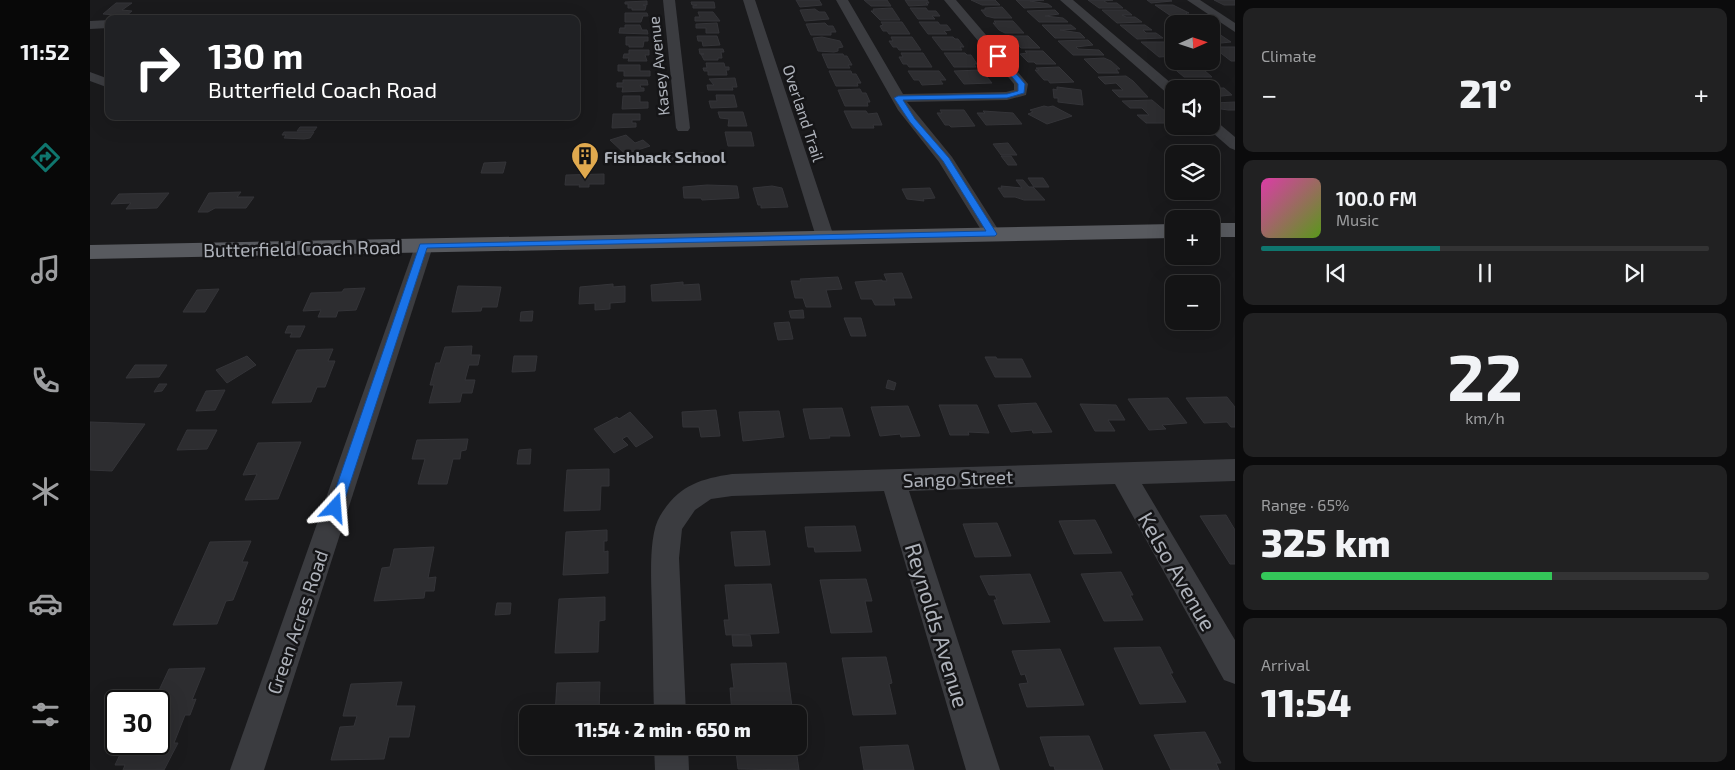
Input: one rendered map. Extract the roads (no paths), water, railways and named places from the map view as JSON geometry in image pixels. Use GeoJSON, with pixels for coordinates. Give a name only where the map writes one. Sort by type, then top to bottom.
{"type":"FeatureCollection","features":[{"type":"Feature","properties":{"kind":"main road"},"geometry":{"type":"LineString","coordinates":[[1220,230],[1235,230]]}},
{"type":"Feature","properties":{"kind":"main road","name":"Butterfield Coach Road"},"geometry":{"type":"LineString","coordinates":[[90,252],[1165,231]]}},
{"type":"Feature","properties":{"kind":"street","name":"Kasey Avenue"},"geometry":{"type":"LineString","coordinates":[[669,0],[683,128]]}},
{"type":"Feature","properties":{"kind":"street","name":"Overland Trail"},"geometry":{"type":"LineString","coordinates":[[749,0],[825,237]]}},
{"type":"Feature","properties":{"kind":"street"},"geometry":{"type":"LineString","coordinates":[[842,0],[912,121],[946,160],[992,234]]}},
{"type":"Feature","properties":{"kind":"street"},"geometry":{"type":"LineString","coordinates":[[898,98],[1007,96],[1021,92],[1021,84],[950,0]]}},
{"type":"Feature","properties":{"kind":"street"},"geometry":{"type":"LineString","coordinates":[[1066,0],[1165,84]]}},
{"type":"Feature","properties":{"kind":"street"},"geometry":{"type":"LineString","coordinates":[[1193,0],[1235,28]]}},
{"type":"Feature","properties":{"kind":"street"},"geometry":{"type":"LineString","coordinates":[[90,25],[105,24]]}},
{"type":"Feature","properties":{"kind":"street"},"geometry":{"type":"LineString","coordinates":[[90,76],[105,82]]}},
{"type":"Feature","properties":{"kind":"street"},"geometry":{"type":"LineString","coordinates":[[1220,132],[1235,145]]}},
{"type":"Feature","properties":{"kind":"street","name":"Green Acres Road"},"geometry":{"type":"LineString","coordinates":[[247,770],[424,246]]}},
{"type":"Feature","properties":{"kind":"street","name":"Sango Street"},"geometry":{"type":"LineString","coordinates":[[670,705],[665,558],[669,525],[686,502],[706,489],[732,485],[1235,470]]}},
{"type":"Feature","properties":{"kind":"street","name":"Kelso Avenue"},"geometry":{"type":"LineString","coordinates":[[1122,473],[1235,669]]}},
{"type":"Feature","properties":{"kind":"street","name":"Reynolds Avenue"},"geometry":{"type":"LineString","coordinates":[[893,480],[983,770]]}},
{"type":"Feature","properties":{"kind":"street"},"geometry":{"type":"LineString","coordinates":[[671,755],[672,770]]}},
{"type":"Feature","properties":{"kind":"place","name":"Fishback School"},"geometry":{"type":"Point","coordinates":[585,180]}}]}
